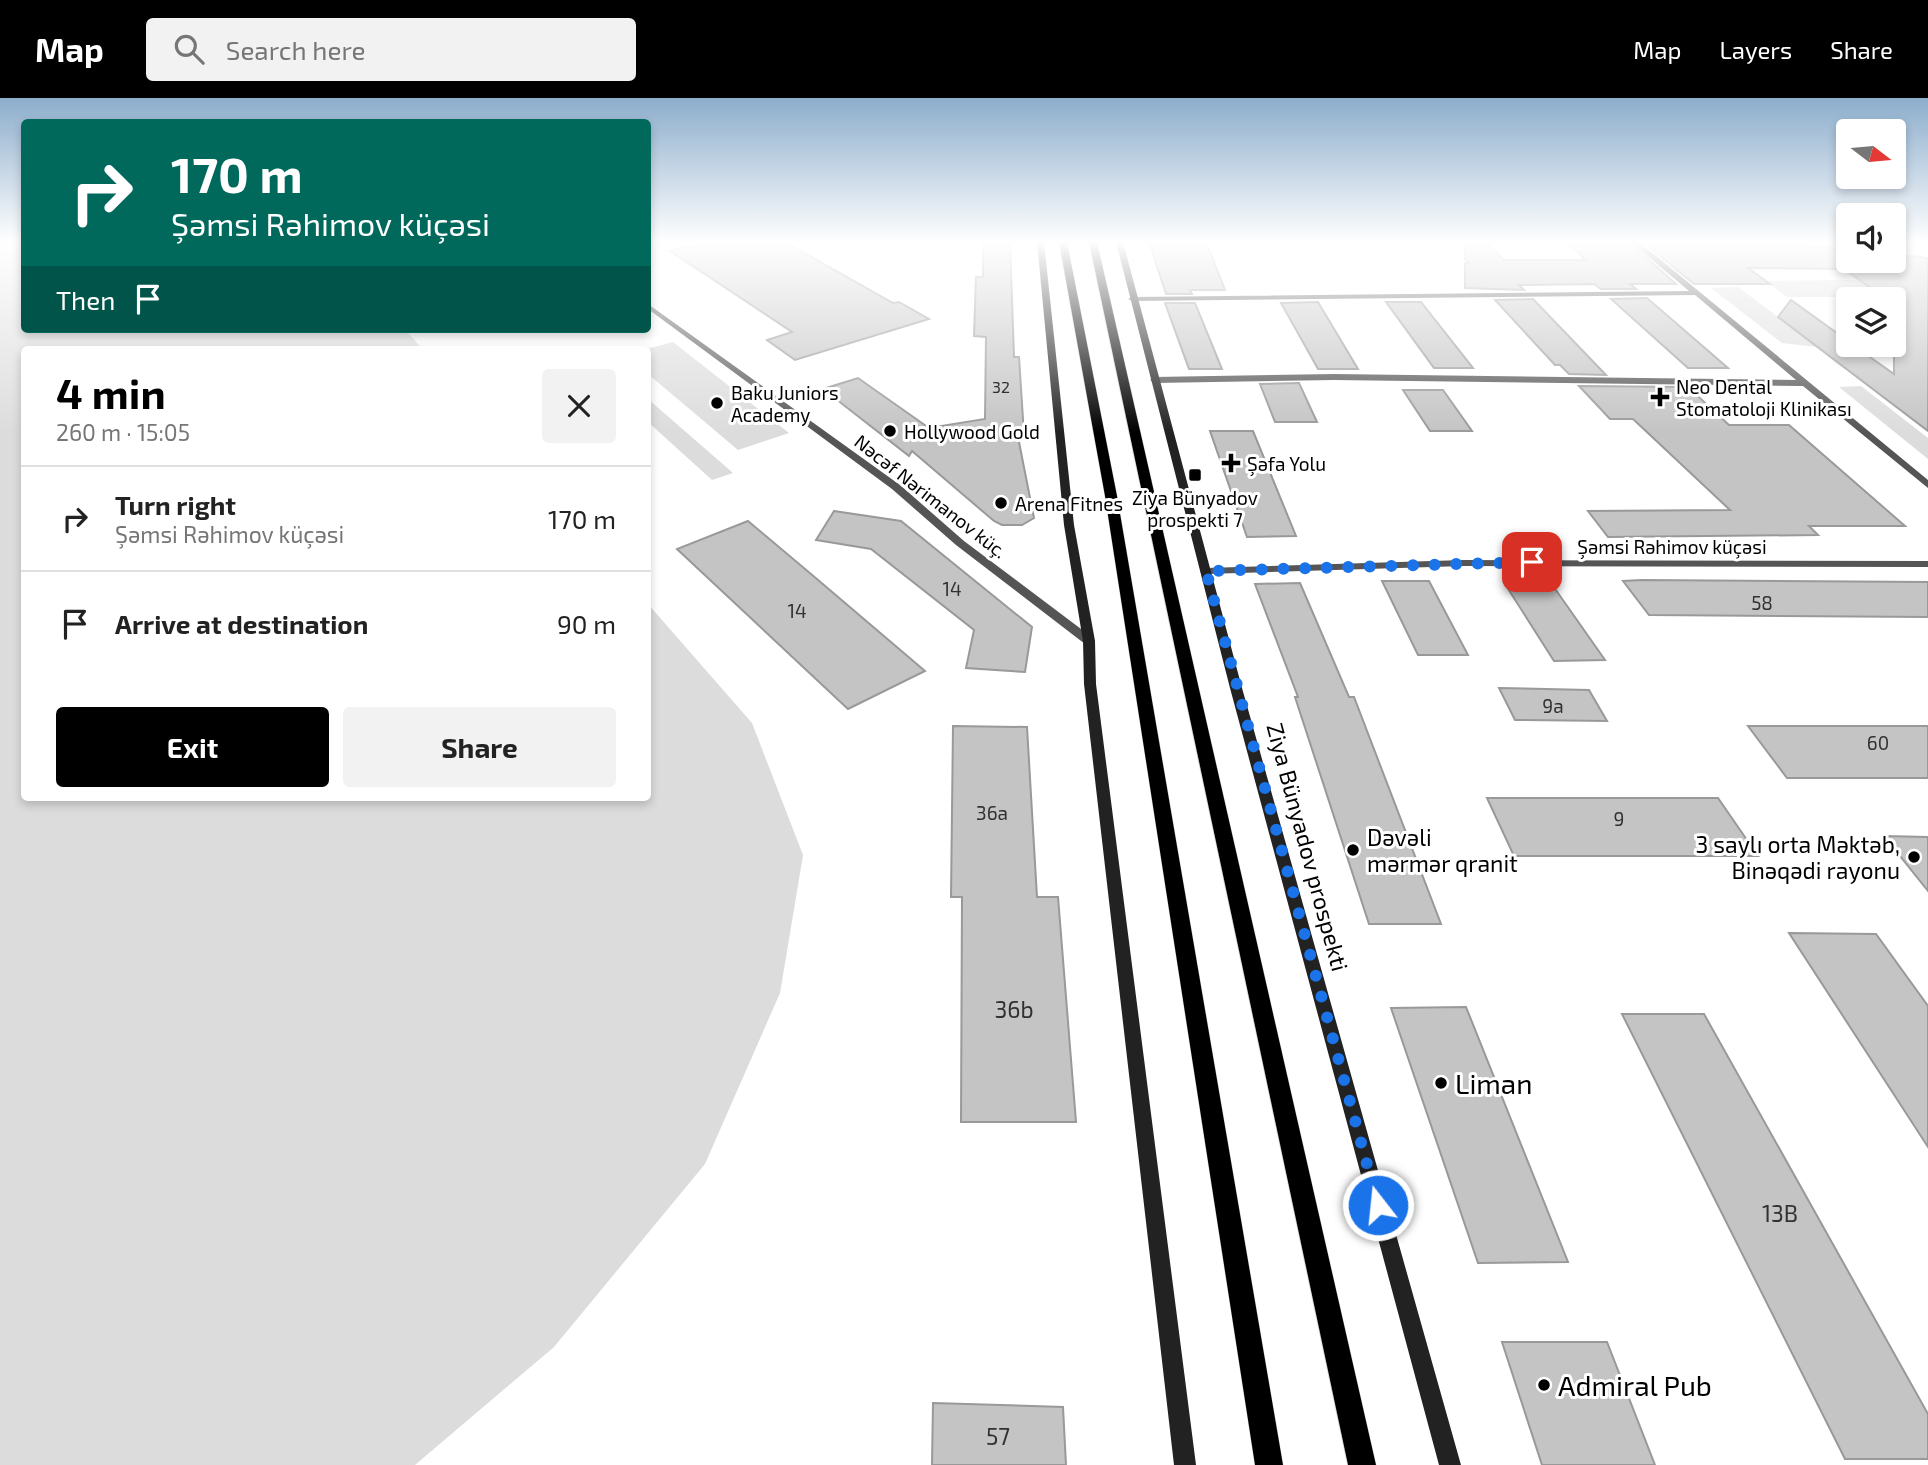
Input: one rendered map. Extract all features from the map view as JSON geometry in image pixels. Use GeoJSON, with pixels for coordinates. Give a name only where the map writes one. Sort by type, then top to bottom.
{"type":"FeatureCollection","features":[{"type":"Feature","properties":{"kind":"main road"},"geometry":{"type":"LineString","coordinates":[[1047,306],[1069,525],[1089,641],[1090,684],[1185,1465]]}},
{"type":"Feature","properties":{"kind":"main road"},"geometry":{"type":"LineString","coordinates":[[1075,306],[1111,496],[1269,1465]]}},
{"type":"Feature","properties":{"kind":"main road"},"geometry":{"type":"LineString","coordinates":[[1107,306],[1362,1465]]}},
{"type":"Feature","properties":{"kind":"main road","name":"Ziya Bünyadov prospekti"},"geometry":{"type":"LineString","coordinates":[[1134,306],[1450,1465]]}},
{"type":"Feature","properties":{"kind":"street"},"geometry":{"type":"LineString","coordinates":[[1712,306],[1928,485]]}},
{"type":"Feature","properties":{"kind":"street","name":"Nəcəf Nərimanov küç."},"geometry":{"type":"LineString","coordinates":[[651,308],[896,487],[960,543],[1089,641]]}},
{"type":"Feature","properties":{"kind":"street"},"geometry":{"type":"LineString","coordinates":[[1154,380],[1345,377],[1807,383]]}},
{"type":"Feature","properties":{"kind":"street","name":"Şəmsi Rəhimov küçəsi"},"geometry":{"type":"LineString","coordinates":[[1206,571],[1477,562],[1928,564]]}},
{"type":"Feature","properties":{"kind":"shaded area"},"geometry":{"type":"Polygon","coordinates":[[[0,306],[21,306],[21,333],[408,333],[420,346],[21,346],[21,801],[651,801],[651,607],[752,723],[803,855],[780,993],[705,1164],[554,1347],[415,1465],[0,1465],[0,306]]]}},
{"type":"Feature","properties":{"kind":"shaded area"},"geometry":{"type":"Polygon","coordinates":[[[1734,306],[1763,306],[1817,347],[1782,343],[1734,306]]]}},
{"type":"Feature","properties":{"kind":"shaded area","name":"Baku Juniors Academy"},"geometry":{"type":"Polygon","coordinates":[[[673,342],[789,433],[738,450],[651,377],[651,348],[673,342]]]}},
{"type":"Feature","properties":{"kind":"shaded area"},"geometry":{"type":"Polygon","coordinates":[[[1861,386],[1928,438],[1928,459],[1839,387],[1861,386]]]}},
{"type":"Feature","properties":{"kind":"shaded area"},"geometry":{"type":"Polygon","coordinates":[[[651,402],[733,473],[712,480],[651,425],[651,402]]]}},
{"type":"Feature","properties":{"kind":"building"},"geometry":{"type":"Polygon","coordinates":[[[753,306],[906,306],[929,319],[795,360],[767,340],[792,332],[753,306]]]}},
{"type":"Feature","properties":{"kind":"building"},"geometry":{"type":"Polygon","coordinates":[[[975,306],[1012,306],[1014,357],[1019,357],[1024,435],[1017,432],[1034,518],[1022,525],[1002,525],[994,521],[912,451],[909,456],[823,389],[858,378],[929,428],[985,419],[986,337],[974,336],[975,306]]]}},
{"type":"Feature","properties":{"kind":"building"},"geometry":{"type":"Polygon","coordinates":[[[1166,306],[1196,306],[1222,369],[1189,369],[1166,306]]]}},
{"type":"Feature","properties":{"kind":"building"},"geometry":{"type":"Polygon","coordinates":[[[1283,306],[1320,306],[1358,369],[1318,369],[1283,306]]]}},
{"type":"Feature","properties":{"kind":"building"},"geometry":{"type":"Polygon","coordinates":[[[1389,306],[1424,306],[1473,368],[1434,368],[1389,306]]]}},
{"type":"Feature","properties":{"kind":"building"},"geometry":{"type":"Polygon","coordinates":[[[1500,306],[1540,306],[1606,375],[1569,374],[1560,365],[1555,365],[1500,306]]]}},
{"type":"Feature","properties":{"kind":"building"},"geometry":{"type":"Polygon","coordinates":[[[1619,306],[1656,306],[1728,368],[1688,368],[1619,306]]]}},
{"type":"Feature","properties":{"kind":"building"},"geometry":{"type":"Polygon","coordinates":[[[1787,306],[1799,306],[1836,332],[1836,357],[1870,357],[1894,374],[1894,357],[1906,357],[1906,306],[1928,306],[1928,431],[1778,317],[1787,306]]]}},
{"type":"Feature","properties":{"kind":"building"},"geometry":{"type":"Polygon","coordinates":[[[1299,383],[1317,422],[1275,422],[1260,384],[1299,383]]]}},
{"type":"Feature","properties":{"kind":"building"},"geometry":{"type":"Polygon","coordinates":[[[1579,386],[1688,387],[1729,425],[1789,425],[1905,526],[1809,526],[1818,535],[1608,537],[1588,511],[1730,510],[1633,419],[1610,419],[1579,386]]]}},
{"type":"Feature","properties":{"kind":"building"},"geometry":{"type":"Polygon","coordinates":[[[1403,390],[1443,390],[1472,431],[1430,431],[1403,390]]]}},
{"type":"Feature","properties":{"kind":"building"},"geometry":{"type":"Polygon","coordinates":[[[1210,431],[1253,431],[1296,536],[1247,537],[1210,431]]]}},
{"type":"Feature","properties":{"kind":"building"},"geometry":{"type":"Polygon","coordinates":[[[834,511],[901,521],[1032,627],[1025,672],[966,668],[974,630],[871,549],[816,540],[834,511]]]}},
{"type":"Feature","properties":{"kind":"building"},"geometry":{"type":"Polygon","coordinates":[[[748,521],[925,671],[848,709],[677,549],[748,521]]]}},
{"type":"Feature","properties":{"kind":"building"},"geometry":{"type":"Polygon","coordinates":[[[1382,581],[1429,581],[1468,655],[1418,655],[1382,581]]]}},
{"type":"Feature","properties":{"kind":"building"},"geometry":{"type":"Polygon","coordinates":[[[1623,581],[1928,582],[1928,617],[1649,615],[1623,581]]]}},
{"type":"Feature","properties":{"kind":"building"},"geometry":{"type":"Polygon","coordinates":[[[1300,583],[1349,697],[1354,697],[1441,924],[1369,924],[1295,697],[1298,697],[1255,584],[1300,583]]]}},
{"type":"Feature","properties":{"kind":"building"},"geometry":{"type":"Polygon","coordinates":[[[1551,583],[1605,660],[1554,661],[1505,584],[1551,583]]]}},
{"type":"Feature","properties":{"kind":"building"},"geometry":{"type":"Polygon","coordinates":[[[1499,688],[1589,690],[1607,721],[1515,720],[1499,688]]]}},
{"type":"Feature","properties":{"kind":"building"},"geometry":{"type":"Polygon","coordinates":[[[953,726],[1027,727],[1037,897],[1058,897],[1076,1122],[961,1122],[962,897],[951,897],[953,726]]]}},
{"type":"Feature","properties":{"kind":"building"},"geometry":{"type":"Polygon","coordinates":[[[1748,726],[1928,726],[1928,778],[1787,778],[1748,726]]]}},
{"type":"Feature","properties":{"kind":"building"},"geometry":{"type":"Polygon","coordinates":[[[1487,798],[1718,798],[1758,856],[1514,856],[1487,798]]]}},
{"type":"Feature","properties":{"kind":"building","name":"3 saylı orta Məktəb, Binəqədi rayonu"},"geometry":{"type":"Polygon","coordinates":[[[1884,836],[1928,837],[1928,891],[1884,836]]]}},
{"type":"Feature","properties":{"kind":"building"},"geometry":{"type":"Polygon","coordinates":[[[1789,933],[1876,934],[1928,1006],[1928,1147],[1789,933]]]}},
{"type":"Feature","properties":{"kind":"building"},"geometry":{"type":"Polygon","coordinates":[[[1466,1007],[1568,1262],[1478,1263],[1391,1008],[1466,1007]]]}},
{"type":"Feature","properties":{"kind":"building"},"geometry":{"type":"Polygon","coordinates":[[[1622,1014],[1704,1014],[1928,1414],[1928,1459],[1845,1459],[1622,1014]]]}},
{"type":"Feature","properties":{"kind":"building"},"geometry":{"type":"Polygon","coordinates":[[[1502,1342],[1607,1342],[1655,1465],[1542,1465],[1502,1342]]]}},
{"type":"Feature","properties":{"kind":"building"},"geometry":{"type":"Polygon","coordinates":[[[933,1403],[1063,1407],[1066,1465],[932,1465],[933,1403]]]}},
{"type":"Feature","properties":{"kind":"place","name":"Neo Dental Stomatoloji Klinikası"},"geometry":{"type":"Point","coordinates":[1660,397]}},
{"type":"Feature","properties":{"kind":"place","name":"Baku Juniors Academy"},"geometry":{"type":"Point","coordinates":[717,403]}},
{"type":"Feature","properties":{"kind":"place","name":"Hollywood Gold"},"geometry":{"type":"Point","coordinates":[890,431]}},
{"type":"Feature","properties":{"kind":"place","name":"Şəfa Yolu"},"geometry":{"type":"Point","coordinates":[1231,463]}},
{"type":"Feature","properties":{"kind":"place","name":"Ziya Bünyadov prospekti 7"},"geometry":{"type":"Point","coordinates":[1195,475]}},
{"type":"Feature","properties":{"kind":"place","name":"Arena Fitnes"},"geometry":{"type":"Point","coordinates":[1001,503]}},
{"type":"Feature","properties":{"kind":"place","name":"Dəvəli mərmər qranit"},"geometry":{"type":"Point","coordinates":[1353,850]}},
{"type":"Feature","properties":{"kind":"place","name":"3 saylı orta Məktəb, Binəqədi rayonu"},"geometry":{"type":"Point","coordinates":[1914,857]}},
{"type":"Feature","properties":{"kind":"place","name":"Liman"},"geometry":{"type":"Point","coordinates":[1441,1083]}},
{"type":"Feature","properties":{"kind":"place","name":"Admiral Pub"},"geometry":{"type":"Point","coordinates":[1544,1385]}},
{"type":"Feature","properties":{"kind":"route"},"geometry":{"type":"LineString","coordinates":[[1378,1205],[1314,978],[1206,571],[1532,562]]}}]}
